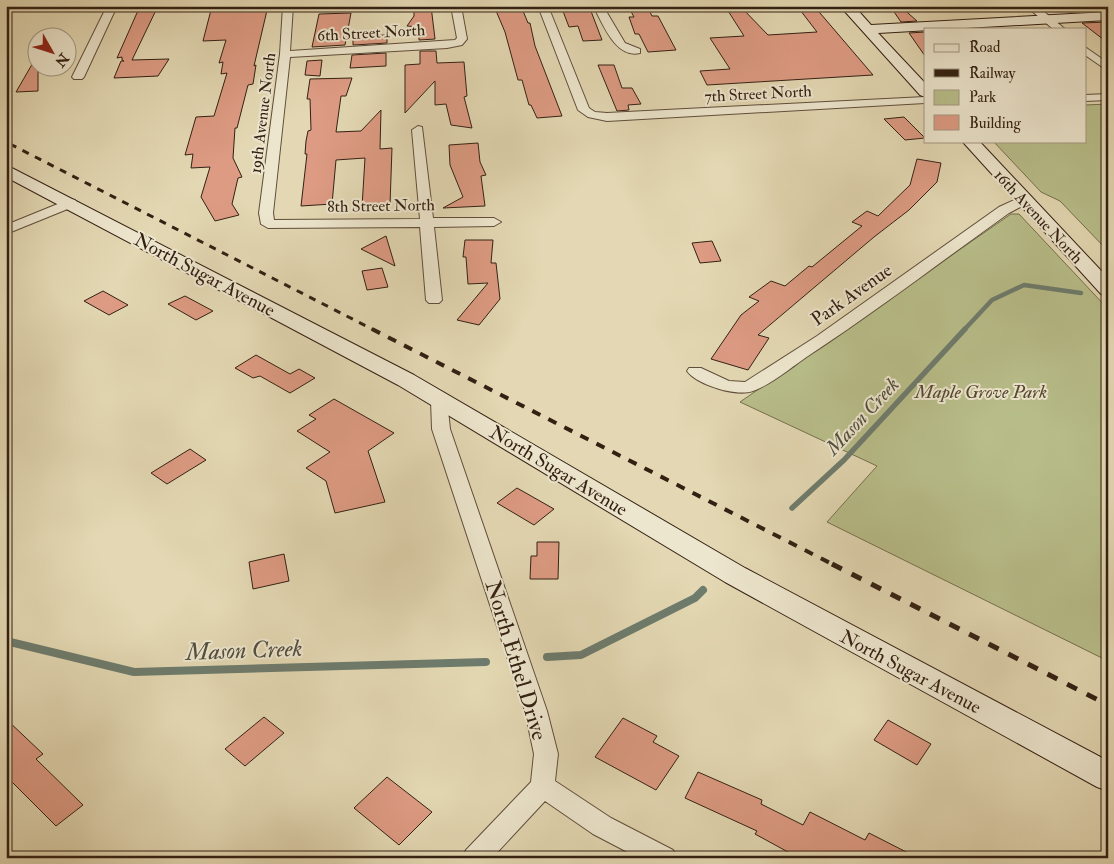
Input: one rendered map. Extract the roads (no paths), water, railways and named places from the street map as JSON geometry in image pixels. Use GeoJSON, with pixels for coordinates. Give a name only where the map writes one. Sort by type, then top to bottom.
{"type":"FeatureCollection","features":[{"type":"Feature","properties":{"kind":"street"},"geometry":{"type":"LineString","coordinates":[[78,77],[112,6]]}},
{"type":"Feature","properties":{"kind":"street","name":"19th Avenue North"},"geometry":{"type":"LineString","coordinates":[[268,224],[266,213],[285,54],[288,6]]}},
{"type":"Feature","properties":{"kind":"street","name":"6th Street North"},"geometry":{"type":"LineString","coordinates":[[285,54],[447,46],[458,43],[462,39],[456,6]]}},
{"type":"Feature","properties":{"kind":"street","name":"7th Street North"},"geometry":{"type":"LineString","coordinates":[[543,6],[584,110],[592,115],[608,117],[924,100]]}},
{"type":"Feature","properties":{"kind":"street"},"geometry":{"type":"LineString","coordinates":[[598,6],[621,46],[636,51]]}},
{"type":"Feature","properties":{"kind":"street"},"geometry":{"type":"LineString","coordinates":[[846,6],[924,91]]}},
{"type":"Feature","properties":{"kind":"street"},"geometry":{"type":"LineString","coordinates":[[1031,6],[1059,28]]}},
{"type":"Feature","properties":{"kind":"street"},"geometry":{"type":"LineString","coordinates":[[867,29],[1108,16]]}},
{"type":"Feature","properties":{"kind":"street"},"geometry":{"type":"LineString","coordinates":[[1086,51],[1108,68]]}},
{"type":"Feature","properties":{"kind":"street"},"geometry":{"type":"LineString","coordinates":[[1086,98],[1108,97]]}},
{"type":"Feature","properties":{"kind":"street"},"geometry":{"type":"LineString","coordinates":[[418,130],[434,300]]}},
{"type":"Feature","properties":{"kind":"street","name":"16th Avenue North"},"geometry":{"type":"LineString","coordinates":[[971,142],[1108,290]]}},
{"type":"Feature","properties":{"kind":"street","name":"North Sugar Avenue"},"geometry":{"type":"LineString","coordinates":[[6,170],[350,350],[439,400],[735,574],[1108,777]]}},
{"type":"Feature","properties":{"kind":"street","name":"Park Avenue"},"geometry":{"type":"LineString","coordinates":[[695,371],[716,383],[735,388],[749,387],[823,339],[1004,210],[1024,200]]}},
{"type":"Feature","properties":{"kind":"street"},"geometry":{"type":"LineString","coordinates":[[6,230],[70,203]]}},
{"type":"Feature","properties":{"kind":"street","name":"8th Street North"},"geometry":{"type":"LineString","coordinates":[[268,224],[494,222]]}},
{"type":"Feature","properties":{"kind":"street","name":"North Ethel Drive"},"geometry":{"type":"LineString","coordinates":[[439,400],[442,428],[536,711],[546,754],[543,786]]}},
{"type":"Feature","properties":{"kind":"street"},"geometry":{"type":"LineString","coordinates":[[475,858],[543,786],[602,826],[664,858]]}},
{"type":"Feature","properties":{"kind":"waterway","name":"Mason Creek"},"geometry":{"type":"LineString","coordinates":[[964,330],[992,300],[1024,285],[1081,293]]}},
{"type":"Feature","properties":{"kind":"waterway","name":"Mason Creek"},"geometry":{"type":"LineString","coordinates":[[792,508],[844,460],[965,329]]}},
{"type":"Feature","properties":{"kind":"waterway","name":"Mason Creek"},"geometry":{"type":"LineString","coordinates":[[547,657],[581,655],[695,598],[703,590]]}},
{"type":"Feature","properties":{"kind":"waterway","name":"Mason Creek"},"geometry":{"type":"LineString","coordinates":[[6,641],[134,672],[486,662]]}},
{"type":"Feature","properties":{"kind":"railway"},"geometry":{"type":"LineString","coordinates":[[6,142],[13,146]]}},
{"type":"Feature","properties":{"kind":"railway"},"geometry":{"type":"LineString","coordinates":[[10,144],[374,330]]}},
{"type":"Feature","properties":{"kind":"railway"},"geometry":{"type":"LineString","coordinates":[[372,329],[834,565]]}},
{"type":"Feature","properties":{"kind":"railway"},"geometry":{"type":"LineString","coordinates":[[832,564],[1108,705]]}},
{"type":"Feature","properties":{"kind":"park label","name":"Maple Grove Park"},"geometry":{"type":"Point","coordinates":[981,391]}}]}
